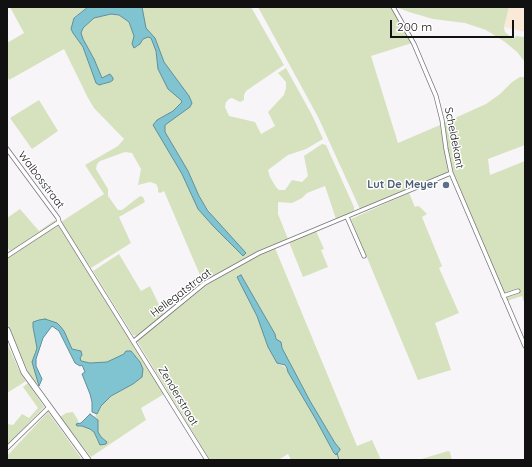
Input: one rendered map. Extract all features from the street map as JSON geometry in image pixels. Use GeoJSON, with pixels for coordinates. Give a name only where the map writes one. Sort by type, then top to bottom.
{"type":"FeatureCollection","features":[{"type":"Feature","properties":{"kind":"main road"},"geometry":{"type":"LineString","coordinates":[[7,330],[24,372],[88,460]]}},
{"type":"Feature","properties":{"kind":"street","name":"Scheldekant"},"geometry":{"type":"LineString","coordinates":[[393,7],[414,44],[436,96],[442,120],[451,173],[525,346]]}},
{"type":"Feature","properties":{"kind":"street","name":"Walbosstraat"},"geometry":{"type":"LineString","coordinates":[[7,149],[58,218],[59,222]]}},
{"type":"Feature","properties":{"kind":"street","name":"Hellegatstraat"},"geometry":{"type":"LineString","coordinates":[[134,341],[205,283],[259,253],[451,173]]}},
{"type":"Feature","properties":{"kind":"street"},"geometry":{"type":"LineString","coordinates":[[347,217],[364,256]]}},
{"type":"Feature","properties":{"kind":"street"},"geometry":{"type":"LineString","coordinates":[[7,256],[59,222],[134,341]]}},
{"type":"Feature","properties":{"kind":"street"},"geometry":{"type":"LineString","coordinates":[[503,296],[518,291]]}},
{"type":"Feature","properties":{"kind":"street","name":"Zenderstraat"},"geometry":{"type":"LineString","coordinates":[[134,341],[207,460]]}},
{"type":"Feature","properties":{"kind":"street"},"geometry":{"type":"LineString","coordinates":[[7,448],[49,407]]}},
{"type":"Feature","properties":{"kind":"shaded area"},"geometry":{"type":"Polygon","coordinates":[[[509,7],[525,7],[525,32],[504,27],[509,7]]]}},
{"type":"Feature","properties":{"kind":"green space"},"geometry":{"type":"Polygon","coordinates":[[[10,7],[88,7],[74,17],[71,29],[83,47],[96,83],[102,85],[110,82],[106,78],[102,79],[94,59],[83,39],[81,33],[83,28],[94,18],[111,14],[119,15],[129,22],[137,47],[143,39],[148,37],[151,38],[156,51],[158,69],[168,89],[182,100],[182,102],[173,111],[157,120],[153,125],[182,174],[198,209],[215,220],[199,196],[188,171],[165,132],[165,125],[190,107],[192,103],[189,96],[164,62],[155,38],[146,28],[142,7],[251,7],[284,65],[246,91],[244,100],[240,102],[232,98],[229,99],[226,102],[225,107],[229,116],[255,122],[261,134],[275,126],[268,112],[284,95],[286,82],[278,73],[286,68],[312,115],[323,139],[306,149],[288,155],[268,170],[270,177],[279,190],[285,190],[292,180],[302,182],[308,176],[304,156],[322,144],[326,145],[354,207],[354,212],[336,219],[325,186],[307,193],[302,198],[292,203],[278,202],[278,214],[288,239],[256,252],[203,282],[164,191],[160,193],[158,192],[156,184],[150,182],[138,185],[141,169],[132,153],[125,152],[100,161],[97,164],[96,169],[108,189],[108,196],[118,210],[122,210],[140,196],[143,197],[145,202],[119,217],[131,243],[91,268],[61,222],[104,194],[85,165],[118,146],[124,139],[94,108],[64,49],[9,80],[7,76],[7,43],[24,33],[10,7]]]}},
{"type":"Feature","properties":{"kind":"green space"},"geometry":{"type":"Polygon","coordinates":[[[258,7],[391,7],[412,43],[371,56],[398,143],[440,125],[448,171],[447,173],[360,209],[318,117],[258,7]]]}},
{"type":"Feature","properties":{"kind":"green space"},"geometry":{"type":"Polygon","coordinates":[[[396,7],[509,7],[504,27],[505,32],[513,39],[516,36],[525,37],[525,62],[517,52],[505,42],[486,30],[465,23],[433,19],[396,7]]]}},
{"type":"Feature","properties":{"kind":"green space"},"geometry":{"type":"Polygon","coordinates":[[[520,77],[525,77],[525,145],[488,159],[490,175],[525,161],[525,305],[522,296],[507,301],[452,169],[444,123],[486,104],[520,77]]]}},
{"type":"Feature","properties":{"kind":"green space"},"geometry":{"type":"Polygon","coordinates":[[[39,100],[58,131],[32,149],[10,118],[39,100]]]}},
{"type":"Feature","properties":{"kind":"green space"},"geometry":{"type":"Polygon","coordinates":[[[409,193],[415,207],[420,207],[427,214],[422,217],[442,266],[439,268],[459,313],[435,323],[451,370],[418,380],[351,219],[409,193]]]}},
{"type":"Feature","properties":{"kind":"green space"},"geometry":{"type":"Polygon","coordinates":[[[20,209],[39,231],[55,220],[164,394],[141,408],[146,420],[91,457],[60,417],[66,413],[73,412],[79,423],[76,424],[78,427],[82,426],[90,429],[94,432],[97,440],[106,444],[107,442],[98,432],[97,418],[95,417],[96,414],[104,402],[111,396],[133,384],[140,362],[131,351],[107,362],[90,363],[80,361],[78,350],[72,349],[57,323],[33,327],[37,348],[34,353],[35,373],[39,381],[38,384],[35,383],[29,374],[7,322],[7,254],[10,251],[7,247],[7,218],[20,209]]]}},
{"type":"Feature","properties":{"kind":"green space"},"geometry":{"type":"Polygon","coordinates":[[[316,231],[324,249],[321,250],[328,267],[303,277],[289,242],[316,231]]]}},
{"type":"Feature","properties":{"kind":"green space"},"geometry":{"type":"Polygon","coordinates":[[[275,248],[357,446],[372,440],[381,460],[291,460],[288,454],[278,460],[210,460],[137,341],[207,285],[259,255],[275,248]],[[241,275],[237,277],[257,316],[268,347],[277,363],[287,368],[334,453],[340,449],[310,401],[282,348],[282,344],[276,339],[275,334],[241,275]]]}},
{"type":"Feature","properties":{"kind":"green space"},"geometry":{"type":"Polygon","coordinates":[[[119,254],[141,291],[150,286],[164,315],[138,336],[133,335],[93,271],[119,254]]]}},
{"type":"Feature","properties":{"kind":"green space"},"geometry":{"type":"Polygon","coordinates":[[[8,345],[18,368],[26,381],[7,393],[7,346],[8,345]]]}},
{"type":"Feature","properties":{"kind":"green space"},"geometry":{"type":"Polygon","coordinates":[[[28,383],[44,407],[7,445],[7,424],[13,425],[22,414],[29,418],[38,408],[23,387],[28,383]]]}},
{"type":"Feature","properties":{"kind":"green space"},"geometry":{"type":"Polygon","coordinates":[[[48,412],[81,458],[78,460],[7,460],[7,456],[48,412]]]}},
{"type":"Feature","properties":{"kind":"green space"},"geometry":{"type":"Polygon","coordinates":[[[448,451],[450,452],[452,460],[418,460],[448,451]]]}},
{"type":"Feature","properties":{"kind":"water"},"geometry":{"type":"Polygon","coordinates":[[[88,7],[142,7],[146,28],[155,38],[164,62],[189,96],[192,103],[190,107],[165,125],[165,132],[188,171],[199,196],[208,211],[246,253],[243,256],[198,209],[182,174],[153,125],[157,120],[173,111],[182,102],[168,89],[158,69],[156,51],[151,38],[148,37],[143,39],[140,44],[134,48],[132,44],[134,36],[129,22],[119,15],[111,14],[94,18],[83,28],[81,33],[102,78],[110,74],[113,78],[110,82],[99,85],[96,83],[83,47],[71,29],[74,18],[88,7]]]}},
{"type":"Feature","properties":{"kind":"water"},"geometry":{"type":"Polygon","coordinates":[[[241,275],[275,334],[276,339],[281,342],[282,348],[310,401],[340,449],[336,455],[287,368],[285,365],[277,363],[268,347],[257,316],[237,277],[241,275]]]}},
{"type":"Feature","properties":{"kind":"water"},"geometry":{"type":"Polygon","coordinates":[[[45,319],[57,323],[60,326],[64,331],[72,349],[81,351],[81,361],[90,363],[107,362],[124,354],[126,351],[131,351],[140,362],[143,369],[142,377],[133,384],[111,396],[101,406],[97,414],[92,412],[92,402],[82,374],[85,372],[82,365],[80,366],[75,363],[59,331],[52,326],[43,338],[36,359],[36,366],[42,379],[39,386],[32,362],[37,348],[33,322],[45,319]]]}},
{"type":"Feature","properties":{"kind":"water"},"geometry":{"type":"Polygon","coordinates":[[[90,414],[98,420],[98,432],[107,442],[106,444],[100,445],[94,432],[90,429],[77,426],[76,424],[81,423],[90,414]]]}},
{"type":"Feature","properties":{"kind":"waterway"},"geometry":{"type":"LineString","coordinates":[[337,453],[339,460]]}},
{"type":"Feature","properties":{"kind":"place","name":"Lut De Meyer"},"geometry":{"type":"Point","coordinates":[446,185]}}]}
